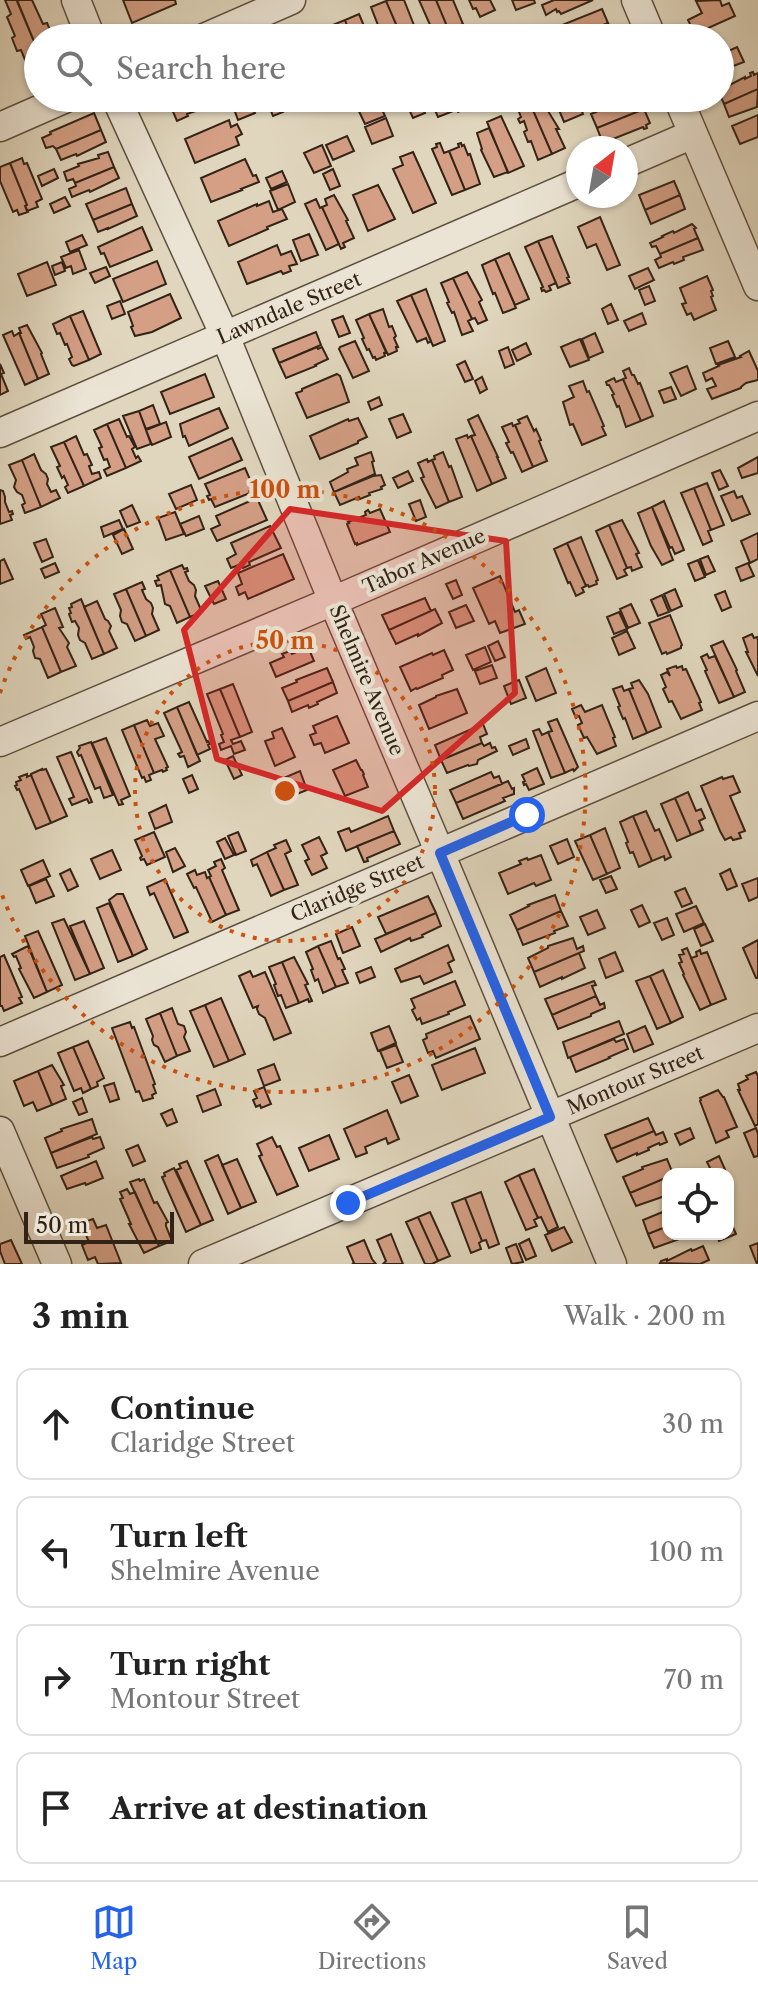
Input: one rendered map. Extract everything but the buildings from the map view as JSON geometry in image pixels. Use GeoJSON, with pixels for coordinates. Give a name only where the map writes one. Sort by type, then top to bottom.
{"type":"FeatureCollection","features":[{"type":"Feature","properties":{"kind":"street"},"geometry":{"type":"LineString","coordinates":[[76,0],[85,24]]}},
{"type":"Feature","properties":{"kind":"street"},"geometry":{"type":"LineString","coordinates":[[236,24],[291,0]]}},
{"type":"Feature","properties":{"kind":"street"},"geometry":{"type":"LineString","coordinates":[[636,0],[646,24]]}},
{"type":"Feature","properties":{"kind":"street"},"geometry":{"type":"LineString","coordinates":[[0,127],[34,112]]}},
{"type":"Feature","properties":{"kind":"street","name":"Shelmire Avenue"},"geometry":{"type":"LineString","coordinates":[[122,112],[225,336],[612,1264]]}},
{"type":"Feature","properties":{"kind":"street"},"geometry":{"type":"LineString","coordinates":[[684,112],[758,286]]}},
{"type":"Feature","properties":{"kind":"street"},"geometry":{"type":"LineString","coordinates":[[638,158],[693,134]]}},
{"type":"Feature","properties":{"kind":"street","name":"Lawndale Street"},"geometry":{"type":"LineString","coordinates":[[0,433],[566,188]]}},
{"type":"Feature","properties":{"kind":"street","name":"Tabor Avenue"},"geometry":{"type":"LineString","coordinates":[[0,742],[758,416]]}},
{"type":"Feature","properties":{"kind":"street","name":"Claridge Street"},"geometry":{"type":"LineString","coordinates":[[0,1042],[758,716]]}},
{"type":"Feature","properties":{"kind":"street","name":"Montour Street"},"geometry":{"type":"LineString","coordinates":[[203,1264],[758,1028]]}},
{"type":"Feature","properties":{"kind":"street"},"geometry":{"type":"LineString","coordinates":[[0,1131],[57,1264]]}},
{"type":"Feature","properties":{"kind":"highlighted area"},"geometry":{"type":"Polygon","coordinates":[[[290,509],[506,541],[515,693],[382,811],[217,759],[184,630],[290,509]]]}},
{"type":"Feature","properties":{"kind":"route"},"geometry":{"type":"LineString","coordinates":[[348,1203],[550,1117],[440,853],[527,815]]}}]}
